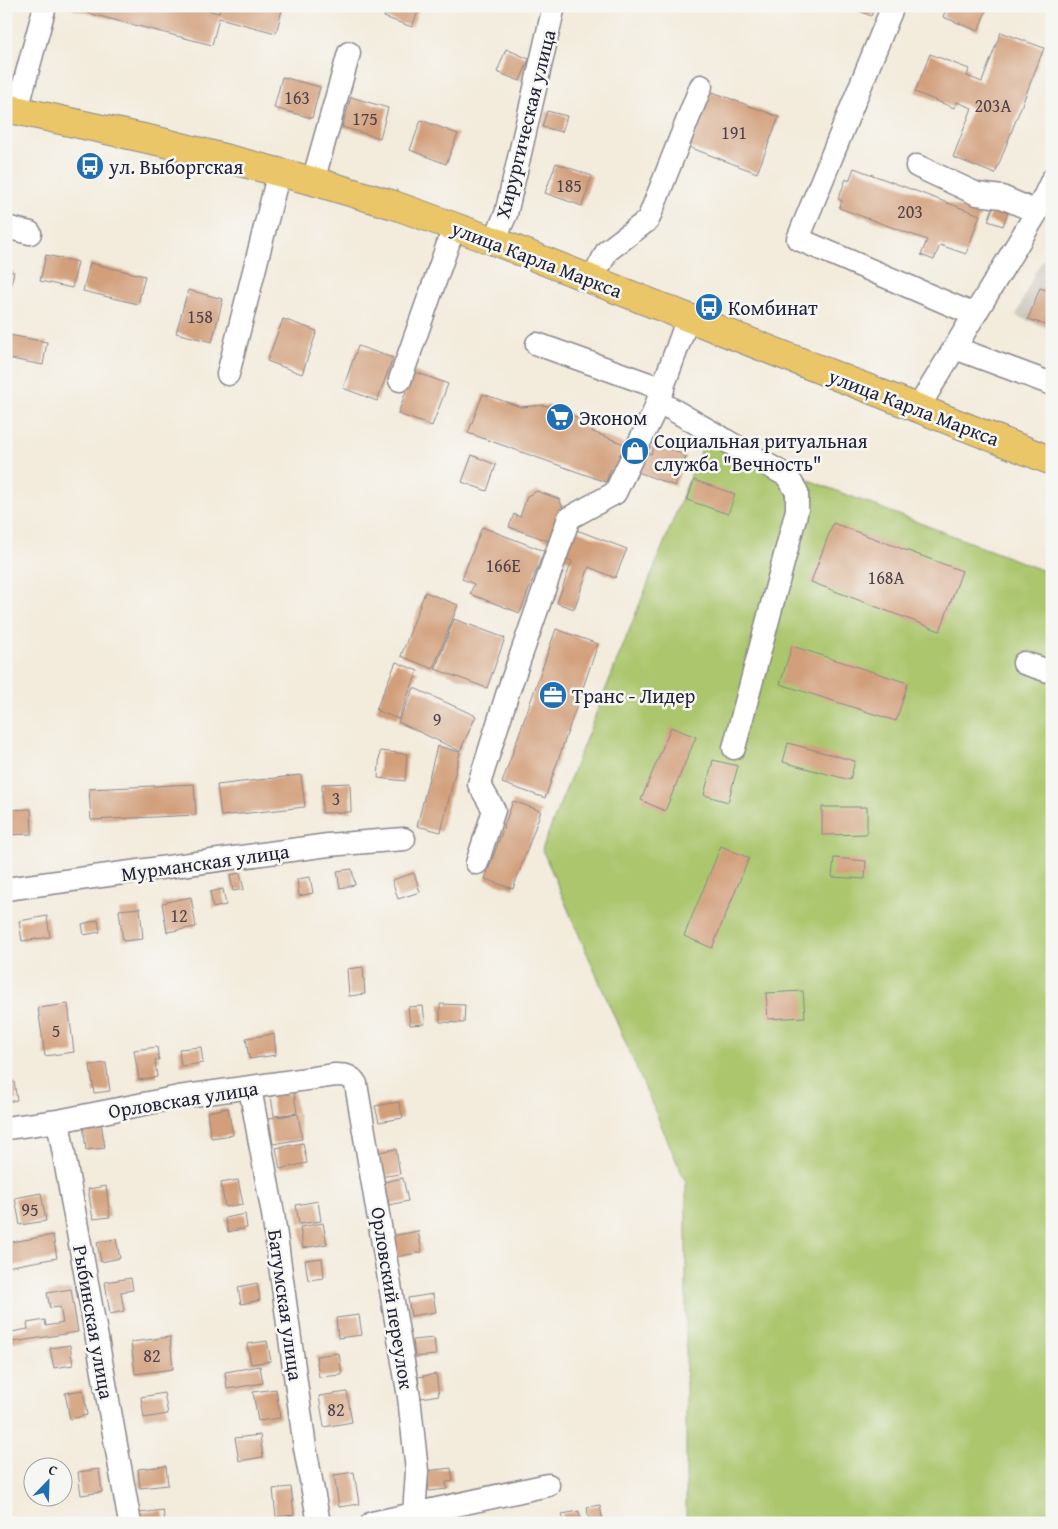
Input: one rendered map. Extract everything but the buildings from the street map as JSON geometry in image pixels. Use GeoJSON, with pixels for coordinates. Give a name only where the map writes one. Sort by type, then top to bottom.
{"type":"FeatureCollection","features":[{"type":"Feature","properties":{"kind":"highway","name":"улица Карла Маркса"},"geometry":{"type":"LineString","coordinates":[[12,109],[166,143],[313,181],[394,205],[494,241],[1052,461]]}},
{"type":"Feature","properties":{"kind":"street"},"geometry":{"type":"LineString","coordinates":[[12,109],[45,6]]}},
{"type":"Feature","properties":{"kind":"street","name":"Хирургическая улица"},"geometry":{"type":"LineString","coordinates":[[494,241],[506,214],[554,6]]}},
{"type":"Feature","properties":{"kind":"street"},"geometry":{"type":"LineString","coordinates":[[893,6],[798,239],[975,316]]}},
{"type":"Feature","properties":{"kind":"street"},"geometry":{"type":"LineString","coordinates":[[313,181],[349,53]]}},
{"type":"Feature","properties":{"kind":"street"},"geometry":{"type":"LineString","coordinates":[[592,280],[607,251],[648,220],[701,86]]}},
{"type":"Feature","properties":{"kind":"street"},"geometry":{"type":"LineString","coordinates":[[916,166],[978,194],[1002,197],[1037,212]]}},
{"type":"Feature","properties":{"kind":"street"},"geometry":{"type":"LineString","coordinates":[[228,374],[279,172]]}},
{"type":"Feature","properties":{"kind":"street"},"geometry":{"type":"LineString","coordinates":[[918,408],[1037,212],[1052,180]]}},
{"type":"Feature","properties":{"kind":"street"},"geometry":{"type":"LineString","coordinates":[[6,227],[30,233]]}},
{"type":"Feature","properties":{"kind":"street"},"geometry":{"type":"LineString","coordinates":[[400,380],[454,227]]}},
{"type":"Feature","properties":{"kind":"street"},"geometry":{"type":"LineString","coordinates":[[477,863],[494,810],[479,784],[507,696],[569,518],[615,493],[661,395],[688,318]]}},
{"type":"Feature","properties":{"kind":"street"},"geometry":{"type":"LineString","coordinates":[[537,344],[661,395],[787,476],[797,492],[797,510],[734,748]]}},
{"type":"Feature","properties":{"kind":"street"},"geometry":{"type":"LineString","coordinates":[[955,348],[1052,384]]}},
{"type":"Feature","properties":{"kind":"street"},"geometry":{"type":"LineString","coordinates":[[1024,663],[1052,672]]}},
{"type":"Feature","properties":{"kind":"street","name":"Мурманская улица"},"geometry":{"type":"LineString","coordinates":[[6,889],[328,845],[404,838]]}},
{"type":"Feature","properties":{"kind":"street","name":"Орловская улица"},"geometry":{"type":"LineString","coordinates":[[6,1128],[58,1121],[179,1097],[335,1076],[346,1075],[353,1078],[356,1084]]}},
{"type":"Feature","properties":{"kind":"street","name":"Орловский переулок"},"geometry":{"type":"LineString","coordinates":[[356,1084],[409,1397],[417,1471],[414,1514]]}},
{"type":"Feature","properties":{"kind":"street","name":"Батумская улица"},"geometry":{"type":"LineString","coordinates":[[250,1088],[273,1214],[305,1448],[319,1523]]}},
{"type":"Feature","properties":{"kind":"street","name":"Рыбинская улица"},"geometry":{"type":"LineString","coordinates":[[58,1121],[130,1523]]}},
{"type":"Feature","properties":{"kind":"street"},"geometry":{"type":"LineString","coordinates":[[372,1523],[548,1485]]}},
{"type":"Feature","properties":{"kind":"shaded area"},"geometry":{"type":"Polygon","coordinates":[[[1052,245],[1052,330],[1016,316],[1034,274],[1052,245]]]}},
{"type":"Feature","properties":{"kind":"green space"},"geometry":{"type":"Polygon","coordinates":[[[705,440],[1052,574],[1052,1523],[686,1523],[686,1183],[542,849],[705,440]]]}},
{"type":"Feature","properties":{"kind":"place","name":"ул. Выборгская"},"geometry":{"type":"Point","coordinates":[90,166]}},
{"type":"Feature","properties":{"kind":"place","name":"Комбинат"},"geometry":{"type":"Point","coordinates":[709,307]}},
{"type":"Feature","properties":{"kind":"place","name":"Эконом"},"geometry":{"type":"Point","coordinates":[560,417]}},
{"type":"Feature","properties":{"kind":"place","name":"Социальная ритуальная служба \"Вечность\""},"geometry":{"type":"Point","coordinates":[635,451]}},
{"type":"Feature","properties":{"kind":"place","name":"Транс - Лидер"},"geometry":{"type":"Point","coordinates":[553,695]}}]}
